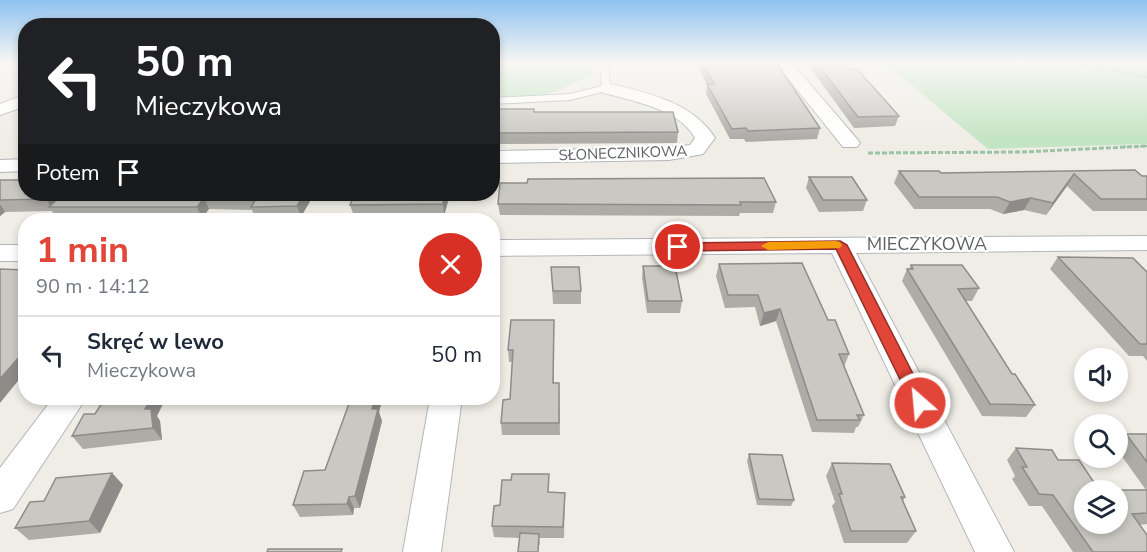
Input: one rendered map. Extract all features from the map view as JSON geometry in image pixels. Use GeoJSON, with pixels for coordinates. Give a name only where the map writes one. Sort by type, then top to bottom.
{"type":"FeatureCollection","features":[{"type":"Feature","properties":{"kind":"street","name":"SŁONECZNIKOWA"},"geometry":{"type":"LineString","coordinates":[[500,157],[669,154],[696,150],[705,138],[703,131],[689,117],[607,88]]}},
{"type":"Feature","properties":{"kind":"street"},"geometry":{"type":"LineString","coordinates":[[805,88],[857,147]]}},
{"type":"Feature","properties":{"kind":"street"},"geometry":{"type":"LineString","coordinates":[[0,110],[18,102]]}},
{"type":"Feature","properties":{"kind":"street"},"geometry":{"type":"LineString","coordinates":[[0,166],[18,165]]}},
{"type":"Feature","properties":{"kind":"street","name":"MIECZYKOWA"},"geometry":{"type":"LineString","coordinates":[[500,249],[1146,244]]}},
{"type":"Feature","properties":{"kind":"street"},"geometry":{"type":"LineString","coordinates":[[840,245],[994,552]]}},
{"type":"Feature","properties":{"kind":"street"},"geometry":{"type":"LineString","coordinates":[[0,253],[18,252]]}},
{"type":"Feature","properties":{"kind":"street"},"geometry":{"type":"LineString","coordinates":[[0,497],[65,405]]}},
{"type":"Feature","properties":{"kind":"street"},"geometry":{"type":"LineString","coordinates":[[422,552],[445,405]]}},
{"type":"Feature","properties":{"kind":"lane"},"geometry":{"type":"LineString","coordinates":[[500,101],[570,97],[607,88]]}},
{"type":"Feature","properties":{"kind":"path"},"geometry":{"type":"LineString","coordinates":[[857,147],[925,154],[1147,146]]}},
{"type":"Feature","properties":{"kind":"green space"},"geometry":{"type":"Polygon","coordinates":[[[500,88],[564,88],[540,96],[500,97],[500,88]]]}},
{"type":"Feature","properties":{"kind":"green space"},"geometry":{"type":"Polygon","coordinates":[[[915,88],[1147,88],[1147,144],[988,149],[915,88]]]}},
{"type":"Feature","properties":{"kind":"building"},"geometry":{"type":"Polygon","coordinates":[[[709,88],[793,88],[820,128],[748,131],[746,128],[732,129],[709,88]]]}},
{"type":"Feature","properties":{"kind":"building"},"geometry":{"type":"Polygon","coordinates":[[[836,88],[874,88],[899,116],[858,117],[836,88]]]}},
{"type":"Feature","properties":{"kind":"building"},"geometry":{"type":"Polygon","coordinates":[[[500,109],[534,109],[534,112],[673,112],[678,132],[500,133],[500,109]]]}},
{"type":"Feature","properties":{"kind":"building"},"geometry":{"type":"Polygon","coordinates":[[[1135,170],[1142,176],[1147,176],[1147,199],[1101,199],[1074,174],[1053,203],[1031,198],[1010,202],[997,197],[919,197],[899,171],[939,171],[941,173],[1135,170]]]}},
{"type":"Feature","properties":{"kind":"building"},"geometry":{"type":"Polygon","coordinates":[[[809,177],[852,177],[867,200],[823,200],[809,177]]]}},
{"type":"Feature","properties":{"kind":"building"},"geometry":{"type":"Polygon","coordinates":[[[764,178],[776,202],[740,202],[741,205],[498,204],[500,183],[527,183],[528,179],[764,178]]]}},
{"type":"Feature","properties":{"kind":"building"},"geometry":{"type":"Polygon","coordinates":[[[0,180],[18,180],[18,200],[0,200],[0,180]]]}},
{"type":"Feature","properties":{"kind":"building"},"geometry":{"type":"Polygon","coordinates":[[[55,201],[202,201],[197,207],[49,207],[55,201]]]}},
{"type":"Feature","properties":{"kind":"building"},"geometry":{"type":"Polygon","coordinates":[[[255,201],[300,201],[297,206],[251,207],[255,201]]]}},
{"type":"Feature","properties":{"kind":"building"},"geometry":{"type":"Polygon","coordinates":[[[352,201],[444,201],[443,204],[350,205],[352,201]]]}},
{"type":"Feature","properties":{"kind":"building"},"geometry":{"type":"Polygon","coordinates":[[[1058,257],[1133,258],[1147,272],[1147,344],[1140,344],[1058,257]]]}},
{"type":"Feature","properties":{"kind":"building"},"geometry":{"type":"Polygon","coordinates":[[[802,263],[828,320],[835,320],[849,354],[839,354],[864,415],[857,415],[860,420],[817,420],[780,309],[764,313],[758,295],[728,295],[719,264],[802,263]]]}},
{"type":"Feature","properties":{"kind":"building"},"geometry":{"type":"Polygon","coordinates":[[[911,265],[962,265],[979,288],[958,289],[1012,374],[1015,374],[1035,405],[990,404],[907,269],[913,269],[911,265]]]}},
{"type":"Feature","properties":{"kind":"building"},"geometry":{"type":"Polygon","coordinates":[[[643,266],[675,266],[682,301],[648,301],[643,266]]]}},
{"type":"Feature","properties":{"kind":"building"},"geometry":{"type":"Polygon","coordinates":[[[551,267],[579,267],[581,291],[553,291],[551,267]]]}},
{"type":"Feature","properties":{"kind":"building"},"geometry":{"type":"Polygon","coordinates":[[[0,269],[18,270],[18,358],[0,379],[0,269]]]}},
{"type":"Feature","properties":{"kind":"building"},"geometry":{"type":"Polygon","coordinates":[[[511,320],[554,320],[553,383],[559,383],[559,423],[501,423],[503,400],[510,399],[513,350],[508,350],[511,320]]]}},
{"type":"Feature","properties":{"kind":"building"},"geometry":{"type":"Polygon","coordinates":[[[101,405],[147,405],[145,409],[151,409],[153,428],[72,436],[84,414],[95,414],[101,405]]]}},
{"type":"Feature","properties":{"kind":"building"},"geometry":{"type":"Polygon","coordinates":[[[348,405],[373,405],[372,409],[378,409],[355,496],[349,497],[347,504],[293,505],[304,471],[325,470],[348,405]]]}},
{"type":"Feature","properties":{"kind":"building"},"geometry":{"type":"Polygon","coordinates":[[[1128,434],[1147,434],[1147,462],[1128,437],[1128,434]]]}},
{"type":"Feature","properties":{"kind":"building"},"geometry":{"type":"Polygon","coordinates":[[[1016,448],[1052,450],[1058,460],[1074,460],[1074,468],[1084,468],[1092,480],[1074,480],[1074,525],[1053,495],[1039,494],[1022,467],[1027,467],[1016,448]]]}},
{"type":"Feature","properties":{"kind":"building"},"geometry":{"type":"Polygon","coordinates":[[[749,454],[782,455],[794,500],[759,499],[749,454]]]}},
{"type":"Feature","properties":{"kind":"building"},"geometry":{"type":"Polygon","coordinates":[[[832,463],[890,464],[905,497],[901,497],[916,531],[851,531],[832,463]]]}},
{"type":"Feature","properties":{"kind":"building"},"geometry":{"type":"Polygon","coordinates":[[[112,473],[89,521],[15,528],[30,502],[44,501],[56,478],[112,473]]]}},
{"type":"Feature","properties":{"kind":"building"},"geometry":{"type":"Polygon","coordinates":[[[512,474],[549,474],[548,492],[565,493],[563,527],[492,526],[494,506],[500,505],[502,480],[511,480],[512,474]]]}},
{"type":"Feature","properties":{"kind":"building"},"geometry":{"type":"Polygon","coordinates":[[[1128,490],[1147,490],[1147,513],[1132,514],[1147,535],[1147,552],[1093,552],[1080,534],[1128,534],[1128,490]]]}},
{"type":"Feature","properties":{"kind":"building"},"geometry":{"type":"Polygon","coordinates":[[[520,533],[539,534],[538,552],[518,552],[520,533]]]}},
{"type":"Feature","properties":{"kind":"building"},"geometry":{"type":"Polygon","coordinates":[[[268,549],[342,549],[341,552],[267,552],[268,549]]]}},
{"type":"Feature","properties":{"kind":"slow traffic"},"geometry":{"type":"LineString","coordinates":[[768,246],[836,245]]}},
{"type":"Feature","properties":{"kind":"route"},"geometry":{"type":"LineString","coordinates":[[678,247],[840,245],[920,403]]}}]}
